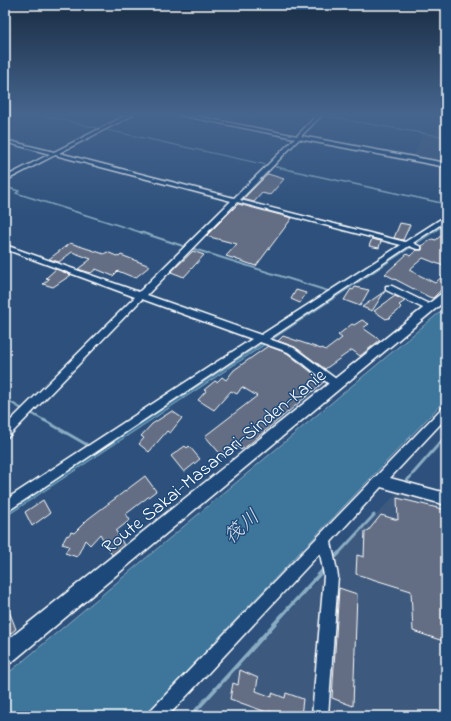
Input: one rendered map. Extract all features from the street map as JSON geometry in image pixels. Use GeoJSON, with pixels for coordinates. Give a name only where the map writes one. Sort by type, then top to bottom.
{"type":"FeatureCollection","features":[{"type":"Feature","properties":{"kind":"main road","name":"Route Sakai-Masanari-Sinden-Kanie"},"geometry":{"type":"LineString","coordinates":[[5,655],[446,295]]}},
{"type":"Feature","properties":{"kind":"street"},"geometry":{"type":"LineString","coordinates":[[34,149],[412,245]]}},
{"type":"Feature","properties":{"kind":"street"},"geometry":{"type":"LineString","coordinates":[[5,180],[65,149]]}},
{"type":"Feature","properties":{"kind":"street"},"geometry":{"type":"LineString","coordinates":[[5,433],[287,149]]}},
{"type":"Feature","properties":{"kind":"street"},"geometry":{"type":"LineString","coordinates":[[359,149],[446,165]]}},
{"type":"Feature","properties":{"kind":"street"},"geometry":{"type":"LineString","coordinates":[[424,161],[432,160],[446,165]]}},
{"type":"Feature","properties":{"kind":"street"},"geometry":{"type":"LineString","coordinates":[[5,507],[412,245],[446,218]]}},
{"type":"Feature","properties":{"kind":"street"},"geometry":{"type":"LineString","coordinates":[[5,247],[291,350],[337,385]]}},
{"type":"Feature","properties":{"kind":"street"},"geometry":{"type":"LineString","coordinates":[[389,288],[430,308]]}},
{"type":"Feature","properties":{"kind":"street"},"geometry":{"type":"LineString","coordinates":[[157,716],[446,411]]}},
{"type":"Feature","properties":{"kind":"street"},"geometry":{"type":"LineString","coordinates":[[380,481],[446,500]]}},
{"type":"Feature","properties":{"kind":"street"},"geometry":{"type":"LineString","coordinates":[[320,716],[331,576],[324,540]]}},
{"type":"Feature","properties":{"kind":"shaded area"},"geometry":{"type":"Polygon","coordinates":[[[417,149],[446,149],[446,162],[413,157],[417,149]]]}},
{"type":"Feature","properties":{"kind":"shaded area"},"geometry":{"type":"Polygon","coordinates":[[[398,492],[446,505],[446,716],[330,716],[338,578],[334,560],[398,492]]]}},
{"type":"Feature","properties":{"kind":"shaded area"},"geometry":{"type":"Polygon","coordinates":[[[324,574],[311,716],[194,716],[214,694],[324,574]]]}},
{"type":"Feature","properties":{"kind":"water"},"geometry":{"type":"Polygon","coordinates":[[[446,222],[446,224],[5,517],[5,513],[446,222]]]}},
{"type":"Feature","properties":{"kind":"water","name":"筏川"},"geometry":{"type":"Polygon","coordinates":[[[446,307],[446,399],[144,716],[5,716],[5,676],[446,307]]]}},
{"type":"Feature","properties":{"kind":"building"},"geometry":{"type":"Polygon","coordinates":[[[268,174],[284,179],[270,195],[262,193],[254,202],[243,199],[268,174]]]}},
{"type":"Feature","properties":{"kind":"building"},"geometry":{"type":"Polygon","coordinates":[[[238,204],[292,218],[256,266],[226,256],[237,244],[206,236],[238,204]]]}},
{"type":"Feature","properties":{"kind":"building"},"geometry":{"type":"Polygon","coordinates":[[[400,223],[410,225],[403,240],[394,238],[400,223]]]}},
{"type":"Feature","properties":{"kind":"building"},"geometry":{"type":"Polygon","coordinates":[[[446,231],[446,267],[423,258],[409,270],[435,283],[446,273],[446,291],[442,289],[433,298],[429,297],[385,274],[407,254],[410,256],[417,250],[422,250],[422,246],[432,239],[436,240],[446,231]]]}},
{"type":"Feature","properties":{"kind":"building"},"geometry":{"type":"Polygon","coordinates":[[[372,239],[381,241],[379,248],[369,246],[372,239]]]}},
{"type":"Feature","properties":{"kind":"building"},"geometry":{"type":"Polygon","coordinates":[[[70,243],[104,254],[107,252],[119,257],[121,255],[150,266],[135,278],[118,271],[113,276],[96,269],[91,273],[78,269],[91,259],[72,252],[59,262],[49,259],[70,243]]]}},
{"type":"Feature","properties":{"kind":"building"},"geometry":{"type":"Polygon","coordinates":[[[193,251],[204,255],[184,277],[171,272],[193,251]]]}},
{"type":"Feature","properties":{"kind":"building"},"geometry":{"type":"Polygon","coordinates":[[[56,269],[71,275],[53,287],[43,284],[49,279],[46,278],[56,269]]]}},
{"type":"Feature","properties":{"kind":"building"},"geometry":{"type":"Polygon","coordinates":[[[355,287],[369,290],[360,306],[344,300],[351,289],[353,290],[355,287]]]}},
{"type":"Feature","properties":{"kind":"building"},"geometry":{"type":"Polygon","coordinates":[[[296,290],[306,293],[300,303],[291,299],[296,290]]]}},
{"type":"Feature","properties":{"kind":"building"},"geometry":{"type":"Polygon","coordinates":[[[385,291],[372,311],[362,307],[385,291]]]}},
{"type":"Feature","properties":{"kind":"building"},"geometry":{"type":"Polygon","coordinates":[[[395,296],[405,301],[399,305],[401,307],[398,311],[389,318],[386,319],[374,311],[395,296]]]}},
{"type":"Feature","properties":{"kind":"building"},"geometry":{"type":"Polygon","coordinates":[[[362,320],[369,324],[363,328],[380,340],[360,356],[352,350],[325,369],[295,347],[278,341],[283,336],[326,350],[342,338],[338,335],[352,324],[354,325],[362,320]]]}},
{"type":"Feature","properties":{"kind":"building"},"geometry":{"type":"Polygon","coordinates":[[[268,346],[287,353],[324,382],[247,446],[241,450],[237,446],[223,457],[205,436],[257,396],[242,387],[237,394],[231,391],[214,410],[198,400],[206,391],[204,390],[215,381],[217,382],[222,377],[226,380],[234,370],[268,346]]]}},
{"type":"Feature","properties":{"kind":"building"},"geometry":{"type":"Polygon","coordinates":[[[172,411],[182,418],[170,433],[167,431],[149,452],[139,444],[144,438],[141,436],[152,424],[172,411]]]}},
{"type":"Feature","properties":{"kind":"building"},"geometry":{"type":"Polygon","coordinates":[[[185,446],[187,448],[189,446],[200,459],[184,472],[171,456],[185,446]]]}},
{"type":"Feature","properties":{"kind":"building"},"geometry":{"type":"Polygon","coordinates":[[[145,476],[156,491],[126,514],[130,520],[116,531],[124,545],[112,555],[100,534],[90,545],[85,540],[77,557],[65,553],[69,546],[62,544],[67,535],[68,536],[71,532],[74,533],[88,519],[145,476]]]}},
{"type":"Feature","properties":{"kind":"building"},"geometry":{"type":"Polygon","coordinates":[[[397,498],[446,510],[446,642],[413,631],[411,591],[356,574],[357,555],[364,557],[365,531],[368,531],[381,515],[398,520],[397,498]]]}},
{"type":"Feature","properties":{"kind":"building"},"geometry":{"type":"Polygon","coordinates":[[[43,500],[50,513],[32,526],[25,512],[43,500]]]}},
{"type":"Feature","properties":{"kind":"building"},"geometry":{"type":"Polygon","coordinates":[[[339,588],[357,594],[353,706],[332,698],[339,588]]]}},
{"type":"Feature","properties":{"kind":"building"},"geometry":{"type":"Polygon","coordinates":[[[5,601],[16,629],[5,638],[5,601]]]}},
{"type":"Feature","properties":{"kind":"building"},"geometry":{"type":"Polygon","coordinates":[[[240,670],[258,678],[256,691],[272,697],[272,693],[285,698],[286,693],[303,699],[301,716],[286,716],[269,711],[269,713],[230,699],[233,683],[238,685],[240,670]]]}},
{"type":"Feature","properties":{"kind":"waterway"},"geometry":{"type":"LineString","coordinates":[[192,149],[267,165]]}},
{"type":"Feature","properties":{"kind":"waterway"},"geometry":{"type":"LineString","coordinates":[[273,166],[281,168]]}},
{"type":"Feature","properties":{"kind":"waterway"},"geometry":{"type":"LineString","coordinates":[[276,167],[446,204]]}},
{"type":"Feature","properties":{"kind":"waterway"},"geometry":{"type":"LineString","coordinates":[[5,187],[19,191],[16,193],[143,233]]}},
{"type":"Feature","properties":{"kind":"waterway"},"geometry":{"type":"LineString","coordinates":[[140,232],[186,247]]}},
{"type":"Feature","properties":{"kind":"waterway"},"geometry":{"type":"LineString","coordinates":[[194,249],[328,291]]}},
{"type":"Feature","properties":{"kind":"waterway"},"geometry":{"type":"LineString","coordinates":[[5,399],[22,409]]}},
{"type":"Feature","properties":{"kind":"waterway"},"geometry":{"type":"LineString","coordinates":[[31,413],[45,421]]}},
{"type":"Feature","properties":{"kind":"waterway"},"geometry":{"type":"LineString","coordinates":[[44,420],[89,446]]}},
{"type":"Feature","properties":{"kind":"waterway"},"geometry":{"type":"LineString","coordinates":[[404,484],[446,436]]}},
{"type":"Feature","properties":{"kind":"waterway"},"geometry":{"type":"LineString","coordinates":[[338,554],[374,515]]}},
{"type":"Feature","properties":{"kind":"waterway"},"geometry":{"type":"LineString","coordinates":[[191,716],[325,568]]}}]}
